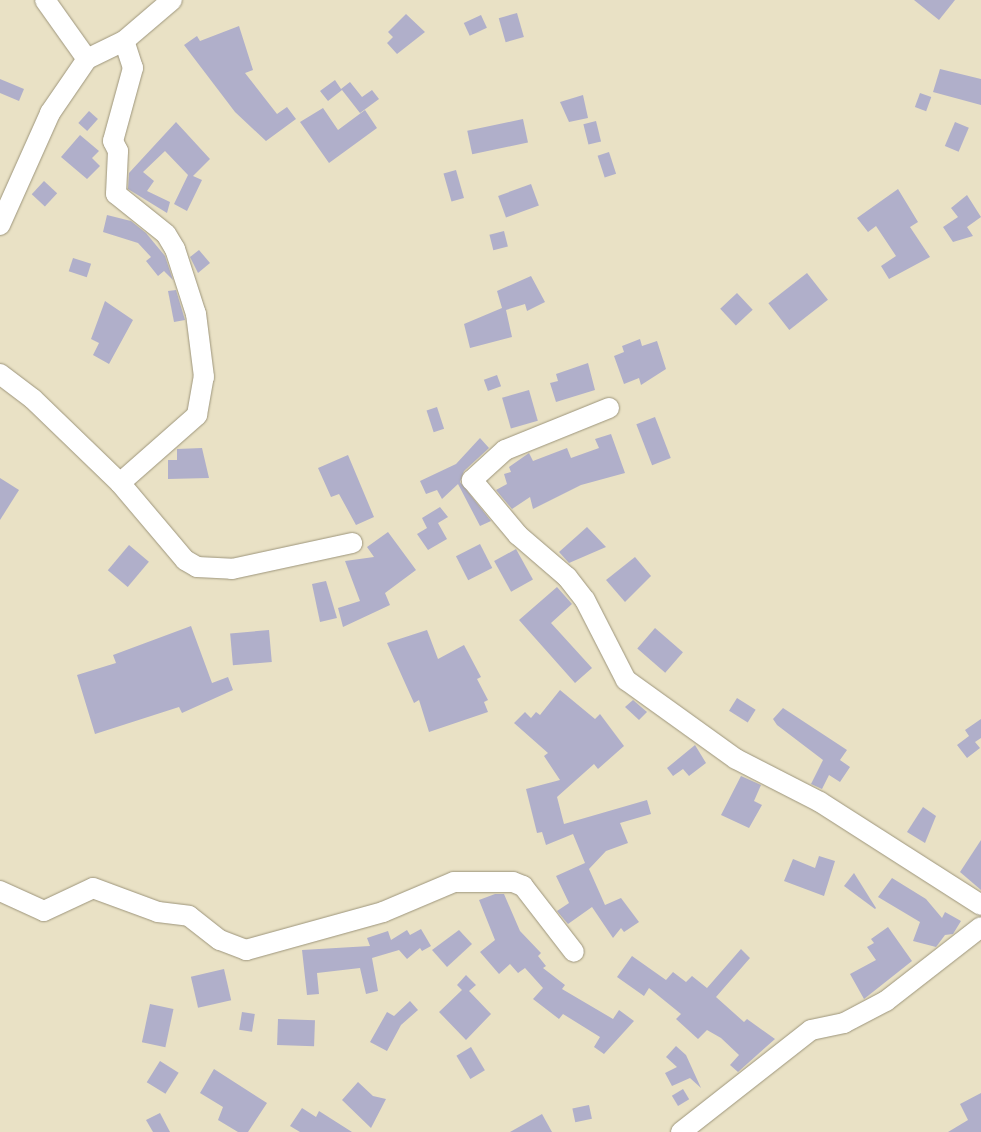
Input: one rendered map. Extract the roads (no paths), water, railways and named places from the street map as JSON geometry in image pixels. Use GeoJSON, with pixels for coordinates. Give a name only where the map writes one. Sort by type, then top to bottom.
{"type":"FeatureCollection","features":[{"type":"Feature","properties":{"kind":"street"},"geometry":{"type":"LineString","coordinates":[[45,0],[87,59]]}},
{"type":"Feature","properties":{"kind":"street"},"geometry":{"type":"LineString","coordinates":[[0,225],[50,112],[87,59],[124,41],[172,0]]}},
{"type":"Feature","properties":{"kind":"street"},"geometry":{"type":"LineString","coordinates":[[120,483],[197,415],[204,377],[196,314],[175,249],[166,234],[116,194],[118,152],[114,141],[133,68],[124,41]]}},
{"type":"Feature","properties":{"kind":"street"},"geometry":{"type":"LineString","coordinates":[[0,374],[33,399],[120,483],[185,560],[197,567],[232,569],[352,542]]}},
{"type":"Feature","properties":{"kind":"street"},"geometry":{"type":"LineString","coordinates":[[608,408],[505,450],[472,480],[518,535],[567,577],[585,600],[626,680],[736,758],[820,802],[981,904]]}},
{"type":"Feature","properties":{"kind":"street"},"geometry":{"type":"LineString","coordinates":[[0,891],[44,911],[93,888],[158,912],[189,916],[220,940],[246,950],[383,912],[454,882],[513,882],[523,886],[574,952]]}},
{"type":"Feature","properties":{"kind":"street"},"geometry":{"type":"LineString","coordinates":[[681,1132],[811,1030],[844,1023],[886,1001],[981,928]]}}]}
